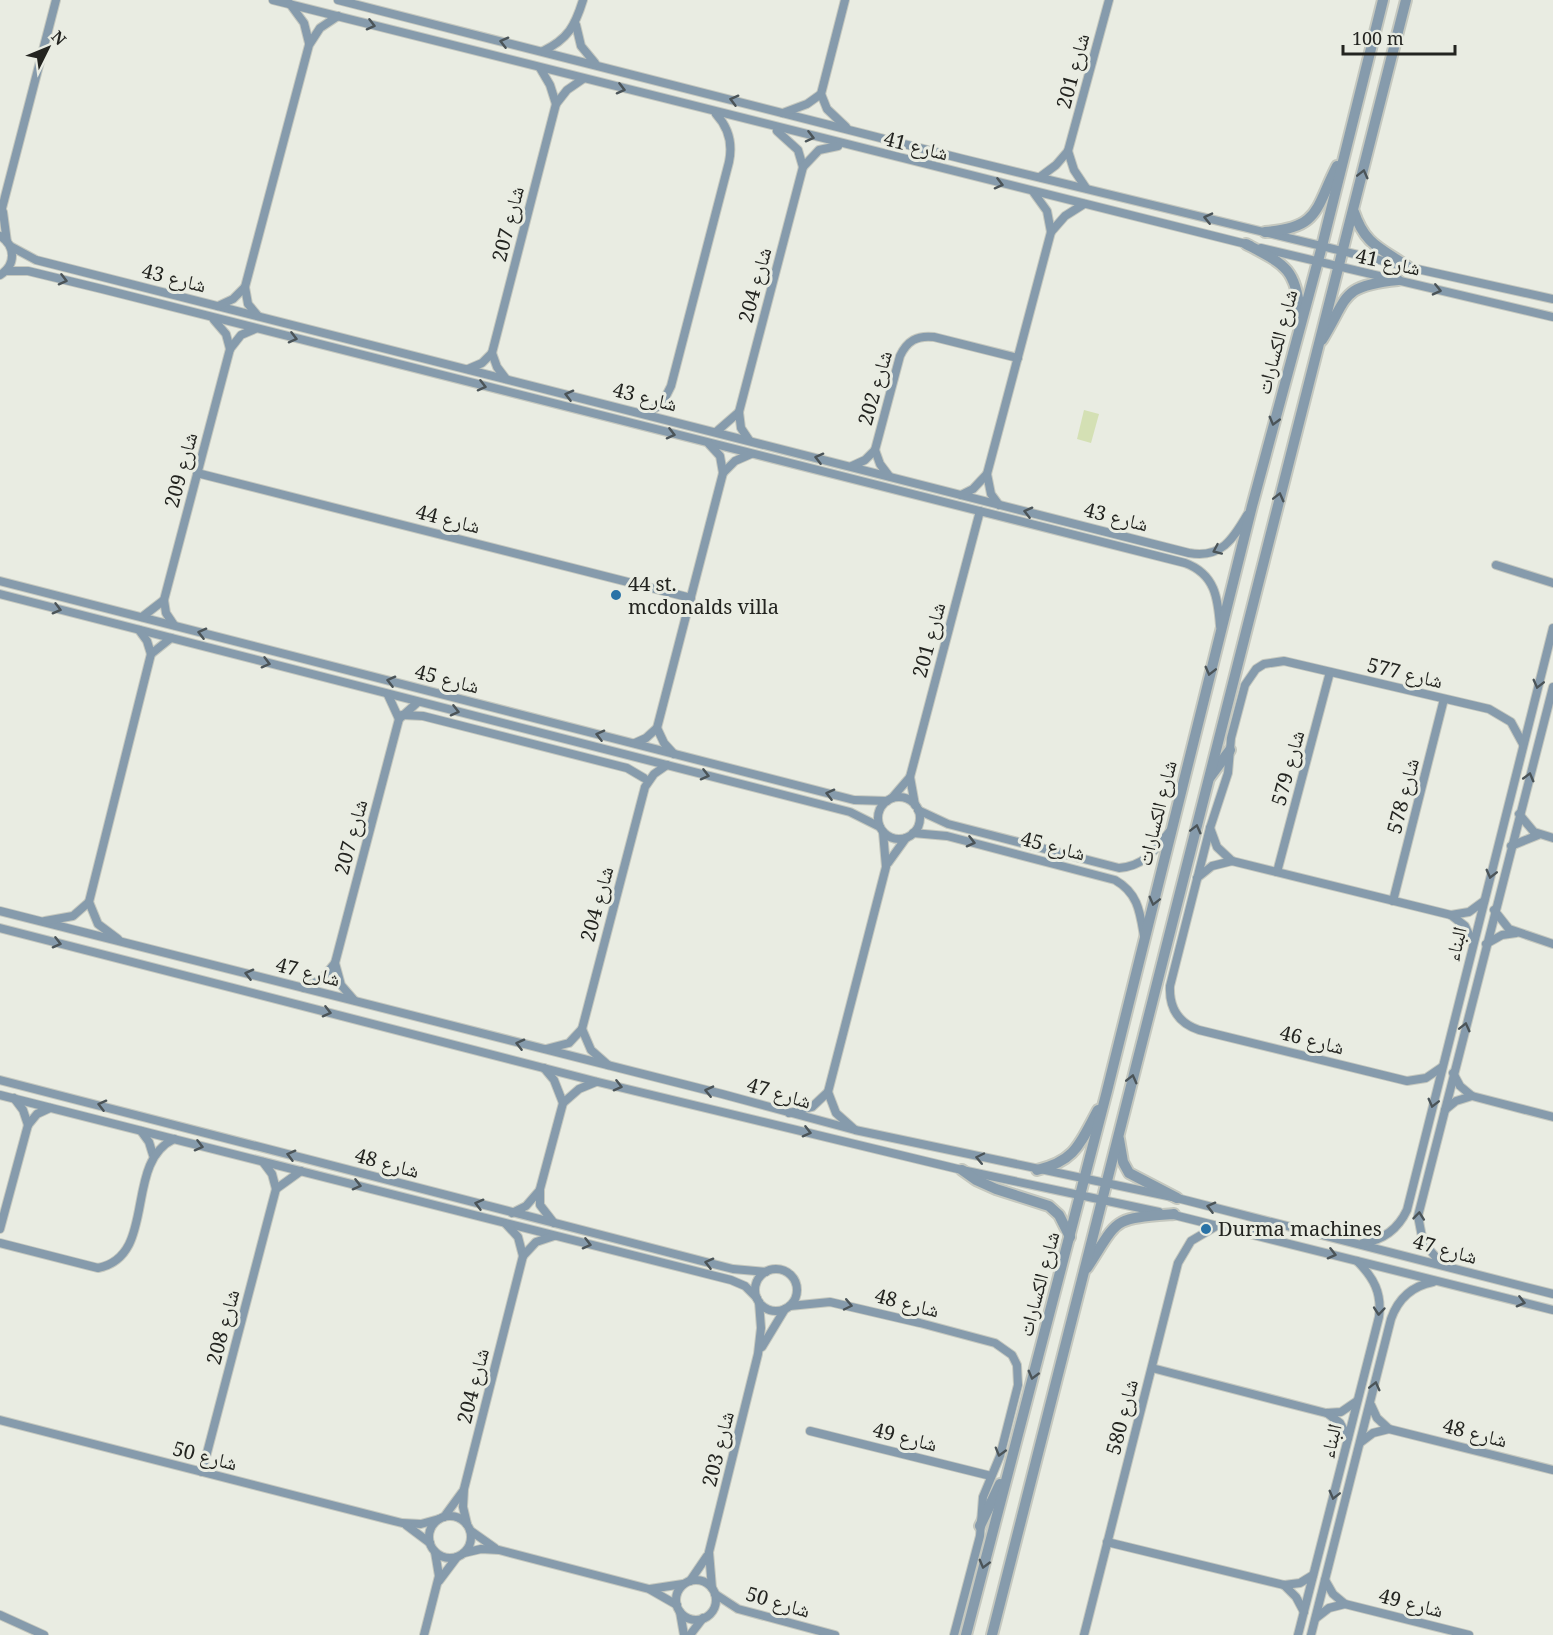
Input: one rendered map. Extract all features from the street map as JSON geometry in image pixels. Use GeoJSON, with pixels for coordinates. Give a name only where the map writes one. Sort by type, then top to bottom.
{"type":"FeatureCollection","features":[{"type":"Feature","properties":{"kind":"street"},"geometry":{"type":"LineString","coordinates":[[3,273],[12,259],[1,214],[56,0]]}},
{"type":"Feature","properties":{"kind":"street","name":"شارع 41"},"geometry":{"type":"LineString","coordinates":[[273,0],[1034,193],[1317,263],[1553,317]]}},
{"type":"Feature","properties":{"kind":"street","name":"شارع 41"},"geometry":{"type":"LineString","coordinates":[[338,0],[1040,177],[1408,267],[1553,299]]}},
{"type":"Feature","properties":{"kind":"street"},"geometry":{"type":"LineString","coordinates":[[543,51],[562,41],[576,25],[583,0]]}},
{"type":"Feature","properties":{"kind":"street"},"geometry":{"type":"LineString","coordinates":[[845,0],[821,93],[827,110],[848,129]]}},
{"type":"Feature","properties":{"kind":"street","name":"شارع 201"},"geometry":{"type":"LineString","coordinates":[[1068,151],[1109,0]]}},
{"type":"Feature","properties":{"kind":"street","name":"شارع الكسارات"},"geometry":{"type":"LineString","coordinates":[[966,1635],[1070,1237],[1170,830],[1252,506],[1322,246],[1383,0]]}},
{"type":"Feature","properties":{"kind":"street","name":"شارع الكسارات"},"geometry":{"type":"LineString","coordinates":[[992,1635],[1406,0]]}},
{"type":"Feature","properties":{"kind":"street"},"geometry":{"type":"LineString","coordinates":[[290,4],[304,23],[309,45]]}},
{"type":"Feature","properties":{"kind":"street"},"geometry":{"type":"LineString","coordinates":[[258,316],[248,304],[245,287],[309,45],[320,28],[338,16]]}},
{"type":"Feature","properties":{"kind":"street"},"geometry":{"type":"LineString","coordinates":[[576,25],[581,46],[595,63]]}},
{"type":"Feature","properties":{"kind":"street"},"geometry":{"type":"LineString","coordinates":[[540,68],[550,85],[556,104]]}},
{"type":"Feature","properties":{"kind":"street"},"geometry":{"type":"LineString","coordinates":[[556,104],[567,90],[583,79]]}},
{"type":"Feature","properties":{"kind":"street"},"geometry":{"type":"LineString","coordinates":[[783,113],[807,104],[821,93]]}},
{"type":"Feature","properties":{"kind":"street","name":"شارع 207"},"geometry":{"type":"LineString","coordinates":[[492,352],[556,104]]}},
{"type":"Feature","properties":{"kind":"street"},"geometry":{"type":"LineString","coordinates":[[645,414],[662,404],[671,386],[729,162],[728,130],[715,113]]}},
{"type":"Feature","properties":{"kind":"street"},"geometry":{"type":"LineString","coordinates":[[772,127],[793,143],[803,167],[819,150],[843,145]]}},
{"type":"Feature","properties":{"kind":"street"},"geometry":{"type":"LineString","coordinates":[[1265,232],[1288,230],[1309,220],[1316,211],[1347,147]]}},
{"type":"Feature","properties":{"kind":"street"},"geometry":{"type":"LineString","coordinates":[[1040,177],[1056,165],[1068,151]]}},
{"type":"Feature","properties":{"kind":"street"},"geometry":{"type":"LineString","coordinates":[[1068,151],[1074,170],[1086,188]]}},
{"type":"Feature","properties":{"kind":"street","name":"شارع 204"},"geometry":{"type":"LineString","coordinates":[[739,412],[803,167]]}},
{"type":"Feature","properties":{"kind":"street"},"geometry":{"type":"LineString","coordinates":[[961,495],[974,489],[987,474],[1051,232],[1047,211],[1034,193]]}},
{"type":"Feature","properties":{"kind":"street"},"geometry":{"type":"LineString","coordinates":[[1051,232],[1065,216],[1084,204]]}},
{"type":"Feature","properties":{"kind":"street"},"geometry":{"type":"LineString","coordinates":[[1354,212],[1360,230],[1370,242],[1408,267]]}},
{"type":"Feature","properties":{"kind":"street","name":"شارع 43"},"geometry":{"type":"LineString","coordinates":[[0,236],[36,260],[1199,555],[1208,554],[1226,546],[1233,540],[1252,506]]}},
{"type":"Feature","properties":{"kind":"street"},"geometry":{"type":"LineString","coordinates":[[1246,244],[1276,260],[1292,273],[1298,291],[1301,321]]}},
{"type":"Feature","properties":{"kind":"street","name":"شارع 43"},"geometry":{"type":"LineString","coordinates":[[3,273],[28,271],[1194,566],[1208,577],[1216,592],[1220,633]]}},
{"type":"Feature","properties":{"kind":"street"},"geometry":{"type":"LineString","coordinates":[[1316,350],[1350,292],[1364,284],[1398,280]]}},
{"type":"Feature","properties":{"kind":"street"},"geometry":{"type":"LineString","coordinates":[[218,306],[233,299],[245,287]]}},
{"type":"Feature","properties":{"kind":"street"},"geometry":{"type":"LineString","coordinates":[[210,317],[222,327],[230,349]]}},
{"type":"Feature","properties":{"kind":"street"},"geometry":{"type":"LineString","coordinates":[[230,349],[241,335],[256,329]]}},
{"type":"Feature","properties":{"kind":"street","name":"شارع 202"},"geometry":{"type":"LineString","coordinates":[[852,466],[865,460],[875,450],[900,356],[905,346],[913,339],[923,336],[934,337],[1018,358]]}},
{"type":"Feature","properties":{"kind":"street","name":"شارع 209"},"geometry":{"type":"LineString","coordinates":[[164,600],[230,349]]}},
{"type":"Feature","properties":{"kind":"street"},"geometry":{"type":"LineString","coordinates":[[468,369],[482,363],[492,352],[497,367],[506,379]]}},
{"type":"Feature","properties":{"kind":"street"},"geometry":{"type":"LineString","coordinates":[[716,432],[739,412]]}},
{"type":"Feature","properties":{"kind":"street"},"geometry":{"type":"LineString","coordinates":[[739,412],[741,428],[750,441]]}},
{"type":"Feature","properties":{"kind":"street"},"geometry":{"type":"LineString","coordinates":[[633,743],[646,738],[657,728],[723,473],[720,456],[708,443]]}},
{"type":"Feature","properties":{"kind":"street","name":"شارع 202"},"geometry":{"type":"LineString","coordinates":[[875,450],[880,464],[889,476]]}},
{"type":"Feature","properties":{"kind":"street"},"geometry":{"type":"LineString","coordinates":[[723,473],[735,461],[750,454]]}},
{"type":"Feature","properties":{"kind":"street","name":"شارع 44"},"geometry":{"type":"LineString","coordinates":[[197,473],[691,598]]}},
{"type":"Feature","properties":{"kind":"street"},"geometry":{"type":"LineString","coordinates":[[987,474],[991,494],[999,505]]}},
{"type":"Feature","properties":{"kind":"street","name":"شارع 201"},"geometry":{"type":"LineString","coordinates":[[889,800],[910,777],[980,511]]}},
{"type":"Feature","properties":{"kind":"street"},"geometry":{"type":"LineString","coordinates":[[1496,565],[1553,583]]}},
{"type":"Feature","properties":{"kind":"street","name":"شارع 45"},"geometry":{"type":"LineString","coordinates":[[0,581],[865,802],[889,800]]}},
{"type":"Feature","properties":{"kind":"street","name":"شارع 45"},"geometry":{"type":"LineString","coordinates":[[0,594],[850,812],[881,829]]}},
{"type":"Feature","properties":{"kind":"street"},"geometry":{"type":"LineString","coordinates":[[142,617],[164,600],[166,614],[174,625]]}},
{"type":"Feature","properties":{"kind":"street","name":"البناء"},"geometry":{"type":"LineString","coordinates":[[1359,1244],[1388,1234],[1407,1210],[1553,628]]}},
{"type":"Feature","properties":{"kind":"street"},"geometry":{"type":"LineString","coordinates":[[121,941],[98,924],[89,902],[151,654],[147,641],[139,630]]}},
{"type":"Feature","properties":{"kind":"street"},"geometry":{"type":"LineString","coordinates":[[151,654],[171,639]]}},
{"type":"Feature","properties":{"kind":"street","name":"شارع 577"},"geometry":{"type":"LineString","coordinates":[[1230,750],[1249,676],[1264,664],[1284,661],[1500,714],[1518,732],[1523,744]]}},
{"type":"Feature","properties":{"kind":"street","name":"شارع 579"},"geometry":{"type":"LineString","coordinates":[[1277,872],[1330,672]]}},
{"type":"Feature","properties":{"kind":"street","name":"البناء"},"geometry":{"type":"LineString","coordinates":[[1444,1265],[1426,1248],[1418,1223],[1453,1072],[1553,687]]}},
{"type":"Feature","properties":{"kind":"street"},"geometry":{"type":"LineString","coordinates":[[388,695],[400,717]]}},
{"type":"Feature","properties":{"kind":"street","name":"شارع 578"},"geometry":{"type":"LineString","coordinates":[[1393,901],[1444,699]]}},
{"type":"Feature","properties":{"kind":"street"},"geometry":{"type":"LineString","coordinates":[[400,717],[418,702]]}},
{"type":"Feature","properties":{"kind":"street"},"geometry":{"type":"LineString","coordinates":[[400,717],[423,716],[627,768],[644,782]]}},
{"type":"Feature","properties":{"kind":"street","name":"شارع 207"},"geometry":{"type":"LineString","coordinates":[[335,963],[400,717]]}},
{"type":"Feature","properties":{"kind":"street"},"geometry":{"type":"LineString","coordinates":[[657,728],[664,743],[675,754]]}},
{"type":"Feature","properties":{"kind":"street"},"geometry":{"type":"LineString","coordinates":[[1208,779],[1230,750]]}},
{"type":"Feature","properties":{"kind":"street"},"geometry":{"type":"LineString","coordinates":[[1196,879],[1228,773],[1230,750]]}},
{"type":"Feature","properties":{"kind":"street"},"geometry":{"type":"LineString","coordinates":[[629,755],[644,782]]}},
{"type":"Feature","properties":{"kind":"street","name":"شارع 204"},"geometry":{"type":"LineString","coordinates":[[582,1029],[644,782],[667,765]]}},
{"type":"Feature","properties":{"kind":"street","name":"شارع 201"},"geometry":{"type":"LineString","coordinates":[[910,777],[917,807]]}},
{"type":"Feature","properties":{"kind":"street"},"geometry":{"type":"LineString","coordinates":[[789,1113],[812,1107],[828,1092],[886,867],[879,812],[889,800],[907,799],[917,807],[919,822],[886,867]]}},
{"type":"Feature","properties":{"kind":"street","name":"شارع 45"},"geometry":{"type":"LineString","coordinates":[[917,807],[948,824],[1119,868],[1139,864],[1147,859],[1170,830]]}},
{"type":"Feature","properties":{"kind":"street"},"geometry":{"type":"LineString","coordinates":[[1519,814],[1529,828],[1538,835]]}},
{"type":"Feature","properties":{"kind":"street"},"geometry":{"type":"LineString","coordinates":[[1210,828],[1217,847],[1232,861]]}},
{"type":"Feature","properties":{"kind":"street"},"geometry":{"type":"LineString","coordinates":[[881,829],[896,839],[910,836]]}},
{"type":"Feature","properties":{"kind":"street"},"geometry":{"type":"LineString","coordinates":[[1511,846],[1524,838],[1538,835],[1553,838]]}},
{"type":"Feature","properties":{"kind":"street","name":"شارع 45"},"geometry":{"type":"LineString","coordinates":[[910,836],[947,836],[1115,880],[1132,893],[1137,902],[1145,939]]}},
{"type":"Feature","properties":{"kind":"street"},"geometry":{"type":"LineString","coordinates":[[1196,879],[1212,866],[1232,861],[1451,915],[1469,912],[1484,902]]}},
{"type":"Feature","properties":{"kind":"street","name":"شارع 46"},"geometry":{"type":"LineString","coordinates":[[1196,879],[1170,986],[1171,1005],[1175,1014],[1190,1027],[1407,1081],[1426,1078],[1442,1067]]}},
{"type":"Feature","properties":{"kind":"street"},"geometry":{"type":"LineString","coordinates":[[42,921],[72,916],[89,902]]}},
{"type":"Feature","properties":{"kind":"street","name":"شارع 47"},"geometry":{"type":"LineString","coordinates":[[0,910],[855,1130],[1177,1198],[1553,1294]]}},
{"type":"Feature","properties":{"kind":"street"},"geometry":{"type":"LineString","coordinates":[[1494,910],[1505,925],[1520,934],[1553,944]]}},
{"type":"Feature","properties":{"kind":"street"},"geometry":{"type":"LineString","coordinates":[[1451,915],[1469,930],[1473,943]]}},
{"type":"Feature","properties":{"kind":"street","name":"شارع 47"},"geometry":{"type":"LineString","coordinates":[[0,928],[598,1082],[1079,1197],[1218,1225],[1553,1310]]}},
{"type":"Feature","properties":{"kind":"street"},"geometry":{"type":"LineString","coordinates":[[1486,944],[1502,935],[1520,934]]}},
{"type":"Feature","properties":{"kind":"street"},"geometry":{"type":"LineString","coordinates":[[304,988],[322,979],[335,963]]}},
{"type":"Feature","properties":{"kind":"street"},"geometry":{"type":"LineString","coordinates":[[335,963],[341,985],[356,1002]]}},
{"type":"Feature","properties":{"kind":"street"},"geometry":{"type":"LineString","coordinates":[[543,1050],[569,1043],[582,1029],[591,1050],[611,1067]]}},
{"type":"Feature","properties":{"kind":"street"},"geometry":{"type":"LineString","coordinates":[[544,1068],[554,1080],[563,1103]]}},
{"type":"Feature","properties":{"kind":"street"},"geometry":{"type":"LineString","coordinates":[[1453,1072],[1460,1086],[1472,1096],[1553,1117]]}},
{"type":"Feature","properties":{"kind":"street","name":"شارع 48"},"geometry":{"type":"LineString","coordinates":[[0,1080],[733,1269],[766,1272]]}},
{"type":"Feature","properties":{"kind":"street"},"geometry":{"type":"LineString","coordinates":[[555,1224],[540,1205],[540,1189],[563,1103],[579,1089],[598,1082]]}},
{"type":"Feature","properties":{"kind":"street"},"geometry":{"type":"LineString","coordinates":[[1037,1170],[1060,1164],[1071,1156],[1107,1091]]}},
{"type":"Feature","properties":{"kind":"street"},"geometry":{"type":"LineString","coordinates":[[828,1092],[836,1113],[855,1130]]}},
{"type":"Feature","properties":{"kind":"street","name":"شارع 48"},"geometry":{"type":"LineString","coordinates":[[0,1095],[730,1280],[746,1286],[758,1300]]}},
{"type":"Feature","properties":{"kind":"street"},"geometry":{"type":"LineString","coordinates":[[1444,1111],[1456,1101],[1472,1096]]}},
{"type":"Feature","properties":{"kind":"street"},"geometry":{"type":"LineString","coordinates":[[14,1098],[23,1110],[28,1125]]}},
{"type":"Feature","properties":{"kind":"street"},"geometry":{"type":"LineString","coordinates":[[0,1229],[28,1125],[37,1114],[50,1108]]}},
{"type":"Feature","properties":{"kind":"street"},"geometry":{"type":"LineString","coordinates":[[0,1244],[86,1266],[109,1265],[120,1259],[127,1250],[153,1155],[149,1142],[141,1131]]}},
{"type":"Feature","properties":{"kind":"street"},"geometry":{"type":"LineString","coordinates":[[1118,1136],[1123,1162],[1129,1173],[1177,1198]]}},
{"type":"Feature","properties":{"kind":"street"},"geometry":{"type":"LineString","coordinates":[[153,1155],[174,1139]]}},
{"type":"Feature","properties":{"kind":"street"},"geometry":{"type":"LineString","coordinates":[[262,1161],[272,1174],[276,1189],[301,1171]]}},
{"type":"Feature","properties":{"kind":"street"},"geometry":{"type":"LineString","coordinates":[[962,1170],[976,1180],[996,1189],[1050,1206],[1059,1215],[1070,1237]]}},
{"type":"Feature","properties":{"kind":"street","name":"شارع 208"},"geometry":{"type":"LineString","coordinates":[[202,1473],[276,1189]]}},
{"type":"Feature","properties":{"kind":"street"},"geometry":{"type":"LineString","coordinates":[[511,1213],[531,1201],[540,1189]]}},
{"type":"Feature","properties":{"kind":"street"},"geometry":{"type":"LineString","coordinates":[[1082,1276],[1108,1234],[1119,1222],[1136,1217],[1174,1215]]}},
{"type":"Feature","properties":{"kind":"street"},"geometry":{"type":"LineString","coordinates":[[505,1222],[518,1237],[523,1256]]}},
{"type":"Feature","properties":{"kind":"street","name":"شارع 580"},"geometry":{"type":"LineString","coordinates":[[1084,1635],[1183,1251],[1196,1237],[1218,1225]]}},
{"type":"Feature","properties":{"kind":"street"},"geometry":{"type":"LineString","coordinates":[[523,1256],[536,1242],[555,1235]]}},
{"type":"Feature","properties":{"kind":"street","name":"شارع 204"},"geometry":{"type":"LineString","coordinates":[[469,1527],[463,1507],[464,1489],[523,1256]]}},
{"type":"Feature","properties":{"kind":"street","name":"البناء"},"geometry":{"type":"LineString","coordinates":[[1298,1635],[1381,1305],[1374,1281],[1356,1260]]}},
{"type":"Feature","properties":{"kind":"street"},"geometry":{"type":"LineString","coordinates":[[781,1270],[793,1278],[797,1293],[788,1307],[771,1310],[758,1300],[757,1283],[766,1272],[781,1270]]}},
{"type":"Feature","properties":{"kind":"street","name":"البناء"},"geometry":{"type":"LineString","coordinates":[[1311,1635],[1395,1310],[1407,1293],[1426,1283],[1436,1281]]}},
{"type":"Feature","properties":{"kind":"street","name":"شارع 203"},"geometry":{"type":"LineString","coordinates":[[713,1591],[709,1552],[758,1354],[761,1328],[758,1300]]}},
{"type":"Feature","properties":{"kind":"street","name":"شارع 48"},"geometry":{"type":"LineString","coordinates":[[788,1307],[820,1302],[844,1304],[995,1343],[1012,1356]]}},
{"type":"Feature","properties":{"kind":"street","name":"شارع 203"},"geometry":{"type":"LineString","coordinates":[[758,1354],[788,1307]]}},
{"type":"Feature","properties":{"kind":"street","name":"شارع الكسارات"},"geometry":{"type":"LineString","coordinates":[[954,1635],[980,1526],[981,1504],[1000,1456],[1018,1385],[1019,1375],[1012,1356]]}},
{"type":"Feature","properties":{"kind":"street"},"geometry":{"type":"LineString","coordinates":[[1152,1368],[1326,1413],[1341,1412],[1359,1398]]}},
{"type":"Feature","properties":{"kind":"street"},"geometry":{"type":"LineString","coordinates":[[1370,1404],[1377,1418],[1389,1429]]}},
{"type":"Feature","properties":{"kind":"street"},"geometry":{"type":"LineString","coordinates":[[1326,1413],[1340,1423],[1348,1439]]}},
{"type":"Feature","properties":{"kind":"street","name":"شارع 50"},"geometry":{"type":"LineString","coordinates":[[0,1420],[402,1523],[421,1524],[442,1518]]}},
{"type":"Feature","properties":{"kind":"street"},"geometry":{"type":"LineString","coordinates":[[1360,1442],[1373,1433],[1389,1429]]}},
{"type":"Feature","properties":{"kind":"street","name":"شارع 48"},"geometry":{"type":"LineString","coordinates":[[1389,1429],[1553,1470]]}},
{"type":"Feature","properties":{"kind":"street","name":"شارع 49"},"geometry":{"type":"LineString","coordinates":[[810,1431],[991,1476]]}},
{"type":"Feature","properties":{"kind":"street"},"geometry":{"type":"LineString","coordinates":[[980,1526],[1009,1468]]}},
{"type":"Feature","properties":{"kind":"street","name":"شارع 204"},"geometry":{"type":"LineString","coordinates":[[442,1518],[464,1489]]}},
{"type":"Feature","properties":{"kind":"street"},"geometry":{"type":"LineString","coordinates":[[424,1635],[437,1585],[439,1567],[432,1547],[430,1530],[442,1518],[460,1518],[499,1550]]}},
{"type":"Feature","properties":{"kind":"street","name":"شارع 50"},"geometry":{"type":"LineString","coordinates":[[402,1523],[432,1547]]}},
{"type":"Feature","properties":{"kind":"street"},"geometry":{"type":"LineString","coordinates":[[437,1585],[471,1543],[469,1527]]}},
{"type":"Feature","properties":{"kind":"street"},"geometry":{"type":"LineString","coordinates":[[1107,1542],[1284,1585],[1300,1583],[1313,1575]]}},
{"type":"Feature","properties":{"kind":"street"},"geometry":{"type":"LineString","coordinates":[[432,1547],[444,1557],[481,1549],[499,1550],[649,1589],[692,1619],[703,1618]]}},
{"type":"Feature","properties":{"kind":"street","name":"شارع 203"},"geometry":{"type":"LineString","coordinates":[[687,1582],[709,1552]]}},
{"type":"Feature","properties":{"kind":"street"},"geometry":{"type":"LineString","coordinates":[[1325,1580],[1333,1594],[1345,1604]]}},
{"type":"Feature","properties":{"kind":"street"},"geometry":{"type":"LineString","coordinates":[[649,1589],[702,1581],[713,1591],[714,1608],[690,1635]]}},
{"type":"Feature","properties":{"kind":"street"},"geometry":{"type":"LineString","coordinates":[[684,1635],[677,1593],[687,1582]]}},
{"type":"Feature","properties":{"kind":"street"},"geometry":{"type":"LineString","coordinates":[[1284,1585],[1296,1597],[1304,1612]]}},
{"type":"Feature","properties":{"kind":"street","name":"شارع 50"},"geometry":{"type":"LineString","coordinates":[[713,1591],[738,1609],[836,1635]]}},
{"type":"Feature","properties":{"kind":"street"},"geometry":{"type":"LineString","coordinates":[[1316,1618],[1329,1608],[1345,1604]]}},
{"type":"Feature","properties":{"kind":"street","name":"شارع 49"},"geometry":{"type":"LineString","coordinates":[[1345,1604],[1469,1635]]}},
{"type":"Feature","properties":{"kind":"street"},"geometry":{"type":"LineString","coordinates":[[0,1615],[44,1635]]}},
{"type":"Feature","properties":{"kind":"green space"},"geometry":{"type":"Polygon","coordinates":[[[1084,410],[1099,414],[1091,443],[1077,439],[1084,410]]]}},
{"type":"Feature","properties":{"kind":"place","name":"44 st. mcdonalds villa"},"geometry":{"type":"Point","coordinates":[616,595]}},
{"type":"Feature","properties":{"kind":"place","name":"Durma machines"},"geometry":{"type":"Point","coordinates":[1206,1229]}}]}
